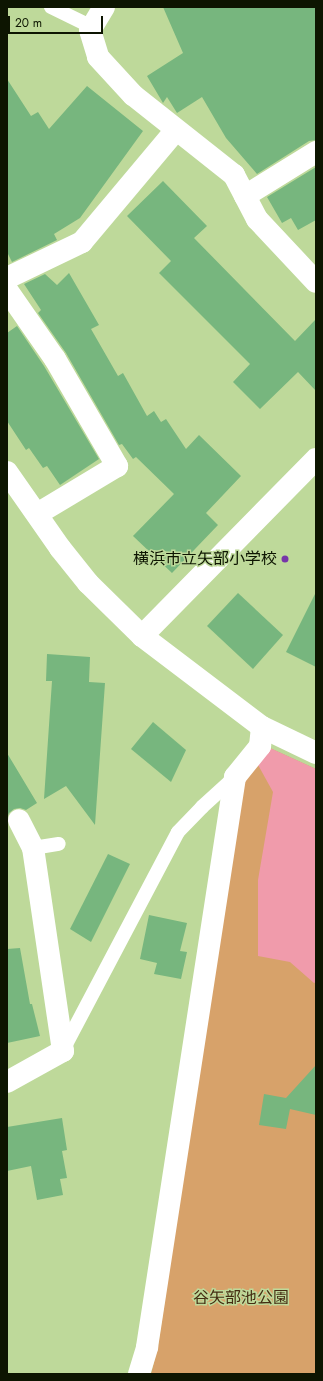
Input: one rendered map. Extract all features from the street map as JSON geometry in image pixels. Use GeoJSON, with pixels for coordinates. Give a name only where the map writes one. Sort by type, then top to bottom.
{"type":"FeatureCollection","features":[{"type":"Feature","properties":{"kind":"street"},"geometry":{"type":"LineString","coordinates":[[104,7],[90,30],[98,57],[133,95],[234,175],[257,219],[316,282]]}},
{"type":"Feature","properties":{"kind":"street"},"geometry":{"type":"LineString","coordinates":[[7,278],[82,242],[176,130]]}},
{"type":"Feature","properties":{"kind":"street"},"geometry":{"type":"LineString","coordinates":[[245,196],[316,152]]}},
{"type":"Feature","properties":{"kind":"street"},"geometry":{"type":"LineString","coordinates":[[7,290],[55,359],[117,466],[37,514]]}},
{"type":"Feature","properties":{"kind":"street"},"geometry":{"type":"LineString","coordinates":[[142,636],[316,459]]}},
{"type":"Feature","properties":{"kind":"street"},"geometry":{"type":"LineString","coordinates":[[7,472],[60,548],[88,583],[142,636],[262,727],[316,753]]}},
{"type":"Feature","properties":{"kind":"street"},"geometry":{"type":"LineString","coordinates":[[139,1374],[147,1347],[235,777],[260,746],[262,727]]}},
{"type":"Feature","properties":{"kind":"street"},"geometry":{"type":"LineString","coordinates":[[7,1082],[63,1051],[33,848],[19,820]]}},
{"type":"Feature","properties":{"kind":"lane"},"geometry":{"type":"LineString","coordinates":[[51,7],[92,27]]}},
{"type":"Feature","properties":{"kind":"lane"},"geometry":{"type":"LineString","coordinates":[[63,1051],[178,832],[202,807],[235,777]]}},
{"type":"Feature","properties":{"kind":"lane"},"geometry":{"type":"LineString","coordinates":[[33,848],[59,844]]}},
{"type":"Feature","properties":{"kind":"green space","name":"谷矢部池公園"},"geometry":{"type":"Polygon","coordinates":[[[270,748],[316,769],[316,1374],[151,1374],[158,1346],[242,780],[270,748]]]}},
{"type":"Feature","properties":{"kind":"shaded area"},"geometry":{"type":"Polygon","coordinates":[[[270,748],[316,769],[316,982],[314,983],[290,962],[258,956],[258,880],[273,792],[257,763],[270,748]]]}},
{"type":"Feature","properties":{"kind":"building"},"geometry":{"type":"Polygon","coordinates":[[[163,7],[316,7],[316,140],[309,141],[257,174],[226,138],[202,97],[177,113],[167,97],[163,103],[147,76],[183,53],[163,7]]]}},
{"type":"Feature","properties":{"kind":"building"},"geometry":{"type":"Polygon","coordinates":[[[7,79],[31,116],[38,112],[49,129],[87,86],[143,131],[80,218],[54,234],[57,240],[12,262],[7,252],[7,79]]]}},
{"type":"Feature","properties":{"kind":"building"},"geometry":{"type":"Polygon","coordinates":[[[316,167],[316,220],[298,230],[291,218],[282,223],[267,197],[316,167]]]}},
{"type":"Feature","properties":{"kind":"building"},"geometry":{"type":"Polygon","coordinates":[[[163,181],[207,226],[194,238],[295,341],[316,319],[316,391],[298,372],[260,409],[233,382],[250,364],[159,273],[171,261],[127,216],[163,181]]]}},
{"type":"Feature","properties":{"kind":"building"},"geometry":{"type":"Polygon","coordinates":[[[69,273],[99,325],[91,329],[118,376],[123,373],[147,416],[154,411],[161,422],[166,419],[186,449],[199,435],[241,476],[206,513],[218,525],[172,573],[133,536],[174,494],[136,457],[133,459],[122,444],[119,445],[66,353],[38,313],[41,310],[24,284],[45,274],[57,285],[69,273]]]}},
{"type":"Feature","properties":{"kind":"building"},"geometry":{"type":"Polygon","coordinates":[[[17,326],[44,366],[99,459],[60,485],[47,466],[43,468],[29,448],[26,450],[7,421],[7,333],[17,326]]]}},
{"type":"Feature","properties":{"kind":"building"},"geometry":{"type":"Polygon","coordinates":[[[316,592],[316,667],[286,652],[316,592]]]}},
{"type":"Feature","properties":{"kind":"building"},"geometry":{"type":"Polygon","coordinates":[[[238,593],[283,635],[253,669],[207,626],[238,593]]]}},
{"type":"Feature","properties":{"kind":"building"},"geometry":{"type":"Polygon","coordinates":[[[47,654],[90,657],[89,682],[105,683],[95,825],[66,786],[44,799],[52,681],[46,681],[47,654]]]}},
{"type":"Feature","properties":{"kind":"building"},"geometry":{"type":"Polygon","coordinates":[[[153,722],[186,750],[171,782],[131,749],[153,722]]]}},
{"type":"Feature","properties":{"kind":"building"},"geometry":{"type":"Polygon","coordinates":[[[7,753],[37,803],[26,810],[20,808],[14,809],[9,813],[7,818],[7,753]]]}},
{"type":"Feature","properties":{"kind":"building"},"geometry":{"type":"Polygon","coordinates":[[[108,854],[130,864],[91,942],[70,929],[108,854]]]}},
{"type":"Feature","properties":{"kind":"building"},"geometry":{"type":"Polygon","coordinates":[[[149,915],[187,923],[180,951],[187,952],[181,979],[154,974],[157,963],[140,959],[149,915]]]}},
{"type":"Feature","properties":{"kind":"building"},"geometry":{"type":"Polygon","coordinates":[[[20,948],[30,1004],[32,1004],[40,1036],[7,1043],[7,949],[20,948]]]}},
{"type":"Feature","properties":{"kind":"building"},"geometry":{"type":"Polygon","coordinates":[[[316,1065],[316,1115],[290,1109],[286,1129],[259,1125],[264,1094],[286,1098],[316,1065]]]}},
{"type":"Feature","properties":{"kind":"building"},"geometry":{"type":"Polygon","coordinates":[[[62,1118],[67,1150],[62,1151],[67,1178],[60,1179],[63,1195],[37,1200],[31,1166],[7,1171],[7,1127],[62,1118]]]}},
{"type":"Feature","properties":{"kind":"place","name":"横浜市立矢部小学校"},"geometry":{"type":"Point","coordinates":[285,559]}}]}
